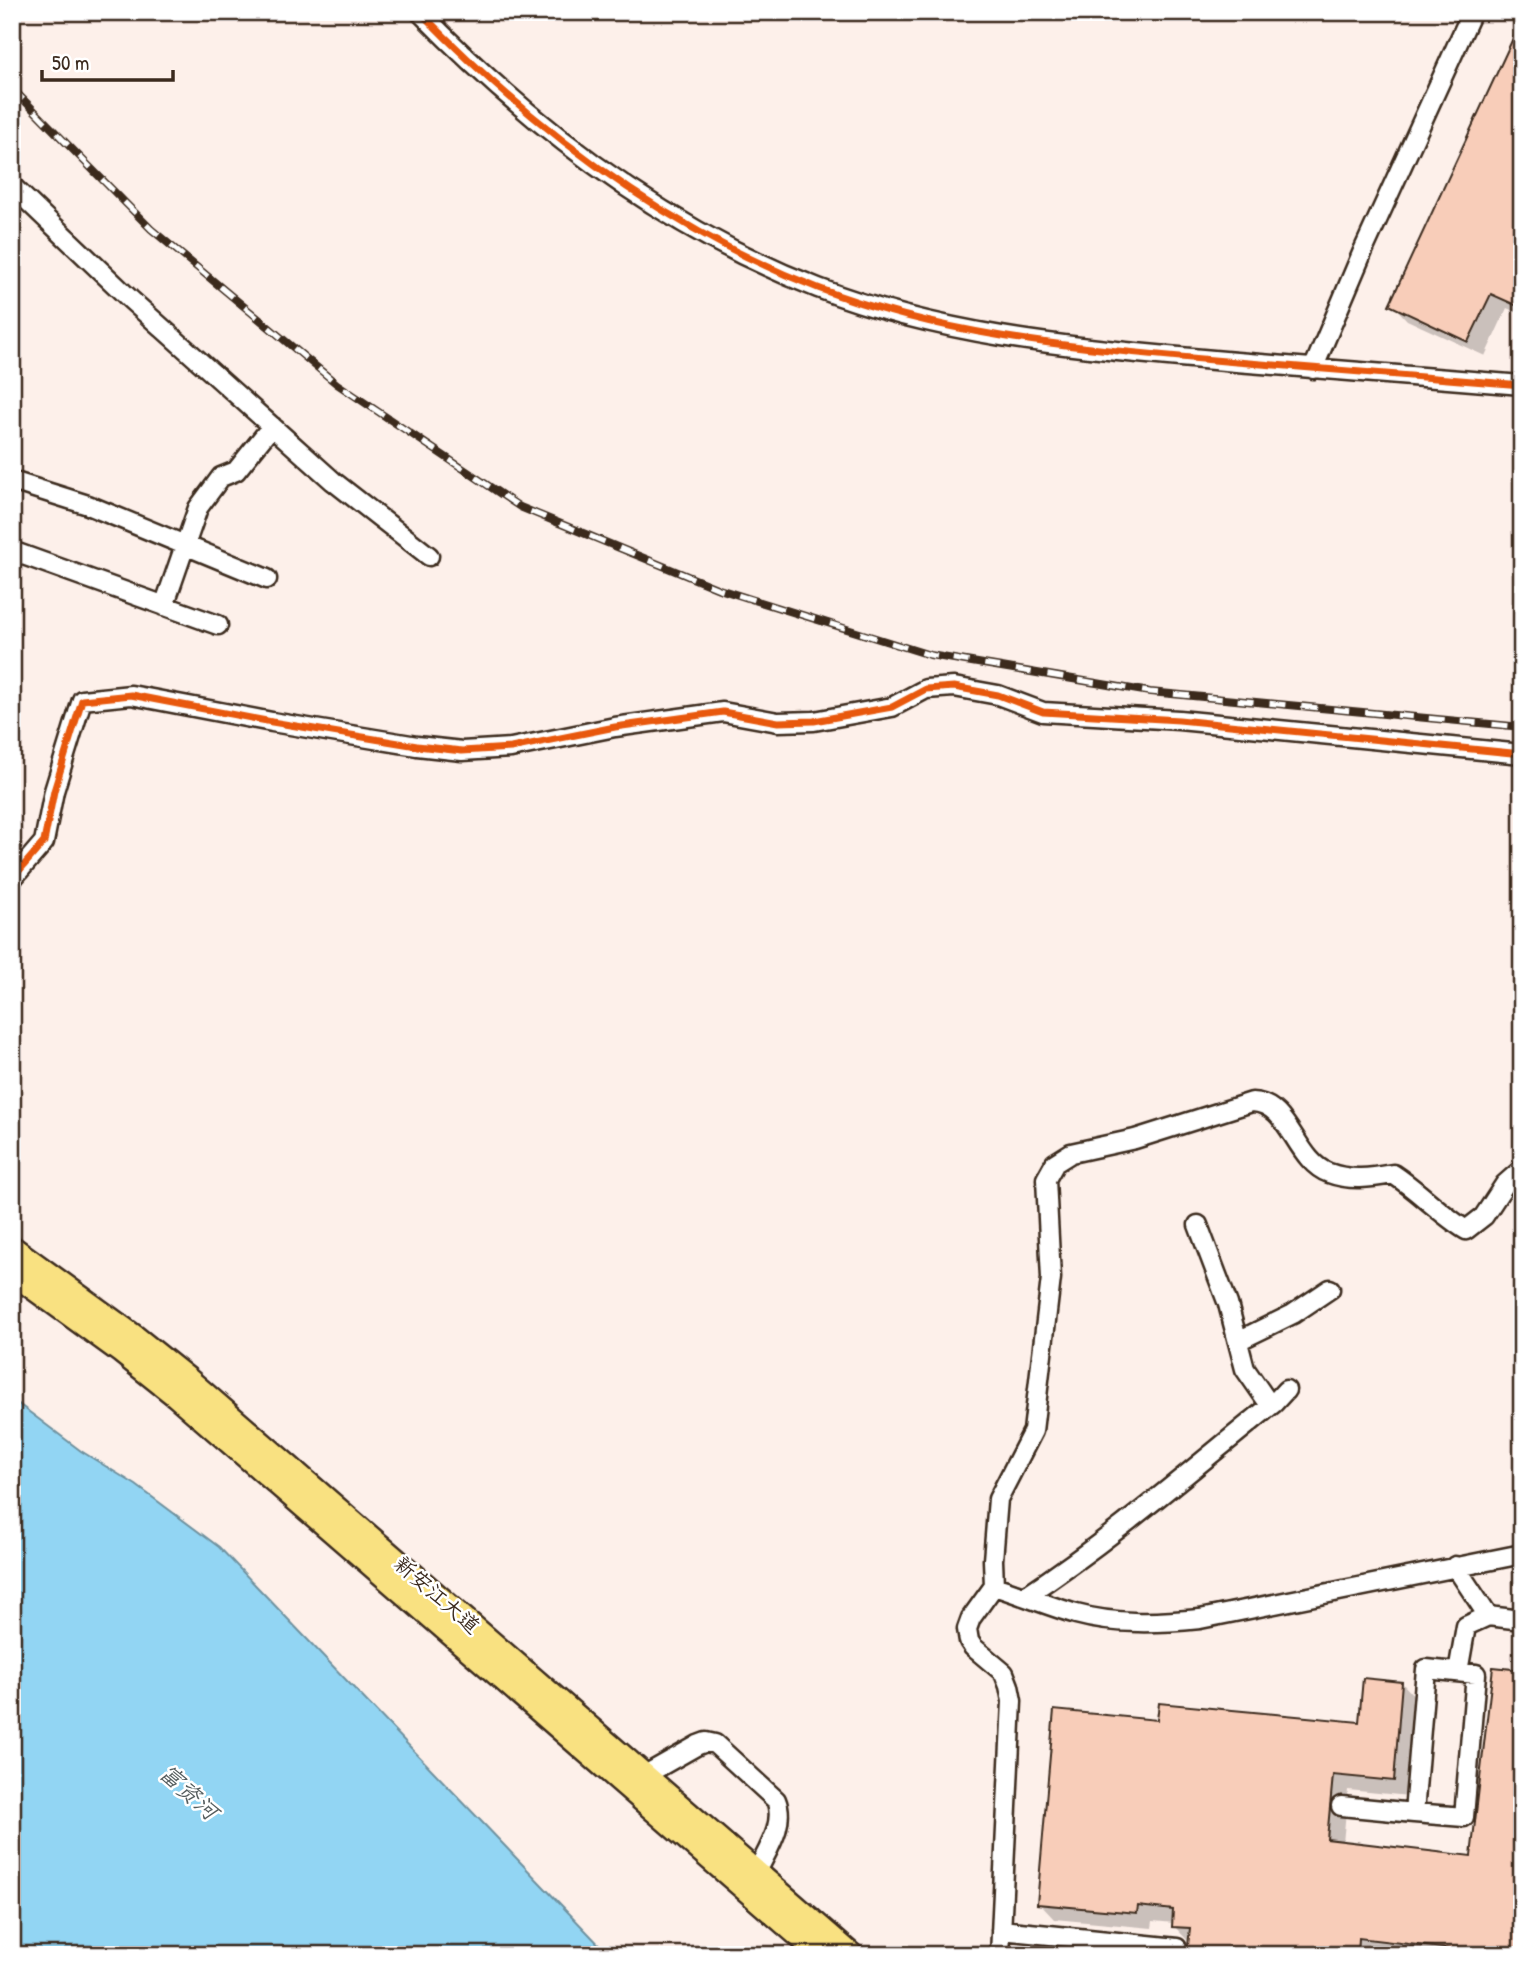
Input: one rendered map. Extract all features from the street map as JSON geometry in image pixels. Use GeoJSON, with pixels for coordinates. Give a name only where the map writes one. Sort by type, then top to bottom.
{"type":"FeatureCollection","features":[{"type":"Feature","properties":{"kind":"main road","name":"新安江大道"},"geometry":{"type":"LineString","coordinates":[[12,1248],[134,1336],[188,1380],[851,1955]]}},
{"type":"Feature","properties":{"kind":"main road","name":"新安江大道"},"geometry":{"type":"LineString","coordinates":[[12,1272],[176,1395],[822,1955]]}},
{"type":"Feature","properties":{"kind":"street"},"geometry":{"type":"LineString","coordinates":[[419,12],[525,112],[601,172],[675,219],[819,289],[928,321],[1031,342],[1313,369],[1522,385]]}},
{"type":"Feature","properties":{"kind":"street"},"geometry":{"type":"LineString","coordinates":[[1313,369],[1369,238],[1472,12]]}},
{"type":"Feature","properties":{"kind":"street"},"geometry":{"type":"LineString","coordinates":[[12,186],[131,300],[333,481],[429,556]]}},
{"type":"Feature","properties":{"kind":"street"},"geometry":{"type":"LineString","coordinates":[[164,606],[198,508],[221,477],[236,471],[272,426]]}},
{"type":"Feature","properties":{"kind":"street"},"geometry":{"type":"LineString","coordinates":[[12,481],[88,505],[267,579]]}},
{"type":"Feature","properties":{"kind":"street"},"geometry":{"type":"LineString","coordinates":[[12,551],[218,625]]}},
{"type":"Feature","properties":{"kind":"street"},"geometry":{"type":"LineString","coordinates":[[12,879],[44,842],[54,791],[82,700],[131,695],[272,722],[462,751],[511,748],[615,727],[723,712],[778,722],[814,721],[892,706],[926,689],[954,687],[998,695],[1043,712],[1179,720],[1522,754]]}},
{"type":"Feature","properties":{"kind":"street"},"geometry":{"type":"LineString","coordinates":[[1000,1955],[1012,1701],[1004,1673],[972,1647],[967,1634],[971,1618],[994,1586],[993,1560],[998,1499],[1033,1431],[1051,1278],[1046,1179],[1055,1163],[1071,1153],[1135,1139],[1252,1102],[1262,1102],[1270,1107],[1319,1168],[1345,1177],[1365,1179],[1393,1174],[1415,1189],[1439,1213],[1465,1230],[1484,1216],[1505,1184],[1522,1169]]}},
{"type":"Feature","properties":{"kind":"street"},"geometry":{"type":"LineString","coordinates":[[1198,1225],[1228,1304],[1245,1369],[1270,1405]]}},
{"type":"Feature","properties":{"kind":"street"},"geometry":{"type":"LineString","coordinates":[[1238,1341],[1293,1314],[1330,1289]]}},
{"type":"Feature","properties":{"kind":"street"},"geometry":{"type":"LineString","coordinates":[[1025,1596],[1079,1560],[1286,1390]]}},
{"type":"Feature","properties":{"kind":"street"},"geometry":{"type":"LineString","coordinates":[[994,1586],[1078,1614],[1175,1622],[1522,1554]]}},
{"type":"Feature","properties":{"kind":"street"},"geometry":{"type":"LineString","coordinates":[[1455,1566],[1488,1616]]}},
{"type":"Feature","properties":{"kind":"street"},"geometry":{"type":"LineString","coordinates":[[1458,1672],[1466,1626],[1488,1616],[1522,1620]]}},
{"type":"Feature","properties":{"kind":"street"},"geometry":{"type":"LineString","coordinates":[[1341,1806],[1415,1813],[1464,1817],[1476,1674],[1426,1669],[1415,1813]]}},
{"type":"Feature","properties":{"kind":"street"},"geometry":{"type":"LineString","coordinates":[[645,1774],[698,1745],[706,1742],[715,1744],[776,1800],[779,1806],[778,1826],[757,1872]]}},
{"type":"Feature","properties":{"kind":"street"},"geometry":{"type":"LineString","coordinates":[[1001,1930],[1177,1948]]}},
{"type":"Feature","properties":{"kind":"water","name":"富资河"},"geometry":{"type":"Polygon","coordinates":[[[12,1399],[81,1451],[136,1485],[219,1547],[609,1955],[12,1955],[12,1399]]]}},
{"type":"Feature","properties":{"kind":"building"},"geometry":{"type":"Polygon","coordinates":[[[1522,19],[1522,308],[1491,294],[1468,342],[1389,305],[1522,19]]]}},
{"type":"Feature","properties":{"kind":"building"},"geometry":{"type":"Polygon","coordinates":[[[1493,1667],[1522,1670],[1522,1955],[1501,1955],[1359,1938],[1358,1955],[1187,1955],[1190,1928],[1172,1927],[1173,1910],[1138,1906],[1137,1913],[1037,1904],[1054,1710],[1157,1720],[1159,1703],[1359,1722],[1363,1678],[1402,1682],[1394,1781],[1333,1775],[1327,1839],[1471,1856],[1493,1667]]]}},
{"type":"Feature","properties":{"kind":"railway"},"geometry":{"type":"LineString","coordinates":[[12,88],[151,229],[337,384],[520,507],[719,589],[930,655],[1150,692],[1522,727]]}},
{"type":"Feature","properties":{"kind":"cycle path"},"geometry":{"type":"LineString","coordinates":[[420,12],[509,96],[556,135],[655,206],[762,264],[863,304],[956,327],[1049,343],[1232,362],[1522,385]]}},
{"type":"Feature","properties":{"kind":"cycle path"},"geometry":{"type":"LineString","coordinates":[[12,879],[44,842],[54,791],[82,700],[131,695],[272,722],[462,751],[511,748],[615,727],[723,712],[778,722],[814,721],[892,707],[926,689],[954,687],[998,695],[1043,712],[1179,720],[1522,754]]}}]}
